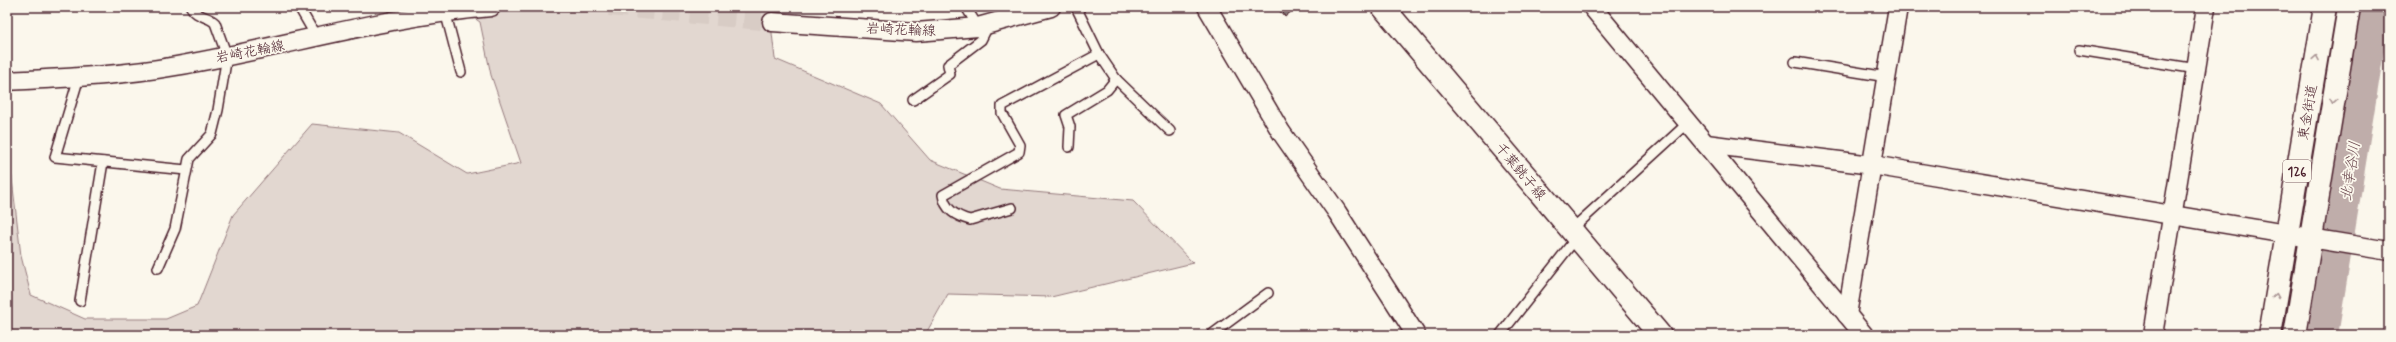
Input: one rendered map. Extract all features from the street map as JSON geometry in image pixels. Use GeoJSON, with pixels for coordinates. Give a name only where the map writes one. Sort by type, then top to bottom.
{"type":"FeatureCollection","features":[{"type":"Feature","properties":{"kind":"main road","name":"千葉銚子線"},"geometry":{"type":"LineString","coordinates":[[1383,7],[1660,335]]}},
{"type":"Feature","properties":{"kind":"main road","name":"東金街道"},"geometry":{"type":"LineString","coordinates":[[2270,335],[2325,7]]}},
{"type":"Feature","properties":{"kind":"main road","name":"東金街道"},"geometry":{"type":"LineString","coordinates":[[2295,335],[2349,7]]}},
{"type":"Feature","properties":{"kind":"street","name":"岩崎花輪線"},"geometry":{"type":"LineString","coordinates":[[7,81],[79,77],[175,66],[445,11],[491,7]]}},
{"type":"Feature","properties":{"kind":"street"},"geometry":{"type":"LineString","coordinates":[[1207,7],[1282,132],[1416,335]]}},
{"type":"Feature","properties":{"kind":"street"},"geometry":{"type":"LineString","coordinates":[[1592,7],[1864,335]]}},
{"type":"Feature","properties":{"kind":"street"},"geometry":{"type":"LineString","coordinates":[[1847,315],[1898,7]]}},
{"type":"Feature","properties":{"kind":"street"},"geometry":{"type":"LineString","coordinates":[[2153,335],[2174,215],[2206,7]]}},
{"type":"Feature","properties":{"kind":"street","name":"岩崎花輪線"},"geometry":{"type":"LineString","coordinates":[[772,22],[916,32],[983,26],[1042,8]]}},
{"type":"Feature","properties":{"kind":"street"},"geometry":{"type":"LineString","coordinates":[[1706,144],[1872,165],[2389,251]]}},
{"type":"Feature","properties":{"kind":"lane"},"geometry":{"type":"LineString","coordinates":[[158,268],[175,229],[189,159],[212,134],[218,110],[227,56],[215,23],[211,19],[197,15],[191,7]]}},
{"type":"Feature","properties":{"kind":"lane"},"geometry":{"type":"LineString","coordinates":[[299,7],[317,38]]}},
{"type":"Feature","properties":{"kind":"lane"},"geometry":{"type":"LineString","coordinates":[[913,100],[950,74],[948,65],[981,40],[983,26],[966,7]]}},
{"type":"Feature","properties":{"kind":"lane"},"geometry":{"type":"LineString","coordinates":[[1076,7],[1099,54],[1116,78],[1170,131]]}},
{"type":"Feature","properties":{"kind":"lane"},"geometry":{"type":"LineString","coordinates":[[445,11],[461,72]]}},
{"type":"Feature","properties":{"kind":"lane"},"geometry":{"type":"LineString","coordinates":[[2079,50],[2197,69]]}},
{"type":"Feature","properties":{"kind":"lane"},"geometry":{"type":"LineString","coordinates":[[1012,208],[970,220],[951,211],[944,204],[943,195],[1019,152],[1020,146],[1002,113],[1002,106],[1099,54]]}},
{"type":"Feature","properties":{"kind":"lane"},"geometry":{"type":"LineString","coordinates":[[1795,62],[1887,77]]}},
{"type":"Feature","properties":{"kind":"lane"},"geometry":{"type":"LineString","coordinates":[[79,77],[55,157],[186,170]]}},
{"type":"Feature","properties":{"kind":"lane"},"geometry":{"type":"LineString","coordinates":[[1069,146],[1070,127],[1066,114],[1107,90],[1116,78]]}},
{"type":"Feature","properties":{"kind":"lane"},"geometry":{"type":"LineString","coordinates":[[1500,335],[1574,233],[1688,123]]}},
{"type":"Feature","properties":{"kind":"lane"},"geometry":{"type":"LineString","coordinates":[[80,300],[103,162]]}},
{"type":"Feature","properties":{"kind":"lane"},"geometry":{"type":"LineString","coordinates":[[1211,335],[1268,293]]}},
{"type":"Feature","properties":{"kind":"shaded area"},"geometry":{"type":"Polygon","coordinates":[[[458,7],[769,7],[775,59],[881,104],[930,160],[1000,189],[1133,201],[1193,263],[1051,297],[948,294],[925,335],[7,335],[7,136],[21,256],[31,295],[85,319],[166,319],[197,306],[233,215],[312,124],[399,133],[467,174],[521,163],[491,75],[480,22],[458,7]]]}},
{"type":"Feature","properties":{"kind":"waterway","name":"北幸谷川"},"geometry":{"type":"LineString","coordinates":[[2323,335],[2376,7]]}},
{"type":"Feature","properties":{"kind":"tunnel"},"geometry":{"type":"LineString","coordinates":[[609,7],[772,22]]}}]}
